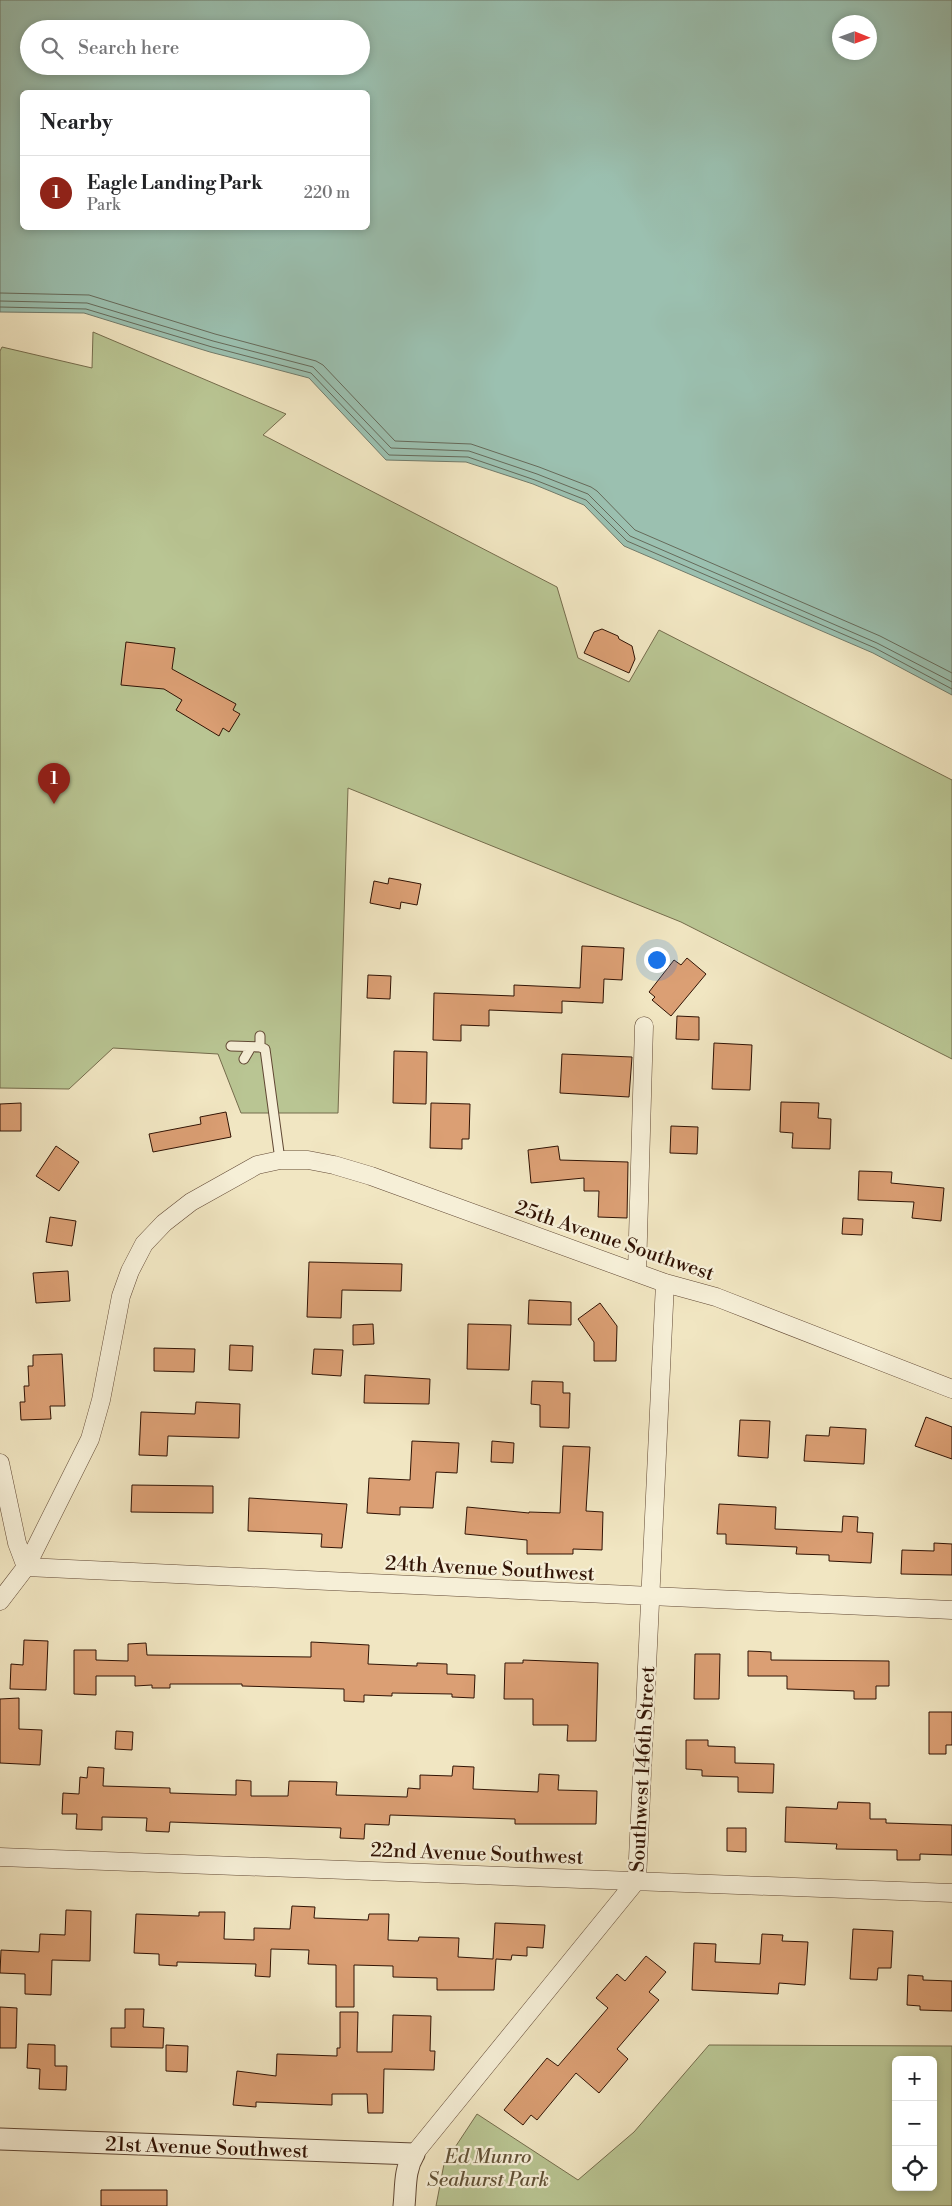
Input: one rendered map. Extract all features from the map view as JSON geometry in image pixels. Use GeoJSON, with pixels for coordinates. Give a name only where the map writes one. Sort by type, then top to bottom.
{"type":"FeatureCollection","features":[{"type":"Feature","properties":{"kind":"street"},"geometry":{"type":"LineString","coordinates":[[637,1272],[644,1026]]}},
{"type":"Feature","properties":{"kind":"street","name":"25th Avenue Southwest"},"geometry":{"type":"LineString","coordinates":[[0,1601],[26,1567],[90,1438],[101,1400],[121,1296],[130,1271],[144,1244],[164,1223],[191,1202],[257,1165],[280,1160],[308,1160],[334,1164],[665,1282],[716,1297],[952,1389]]}},
{"type":"Feature","properties":{"kind":"street","name":"Southwest 146th Street"},"geometry":{"type":"LineString","coordinates":[[404,2206],[406,2173],[408,2164],[414,2154],[637,1880],[665,1282]]}},
{"type":"Feature","properties":{"kind":"street"},"geometry":{"type":"LineString","coordinates":[[0,1463],[8,1543],[26,1567]]}},
{"type":"Feature","properties":{"kind":"street","name":"24th Avenue Southwest"},"geometry":{"type":"LineString","coordinates":[[26,1567],[952,1610]]}},
{"type":"Feature","properties":{"kind":"street","name":"22nd Avenue Southwest"},"geometry":{"type":"LineString","coordinates":[[0,1857],[952,1893]]}},
{"type":"Feature","properties":{"kind":"street","name":"21st Avenue Southwest"},"geometry":{"type":"LineString","coordinates":[[0,2140],[414,2154]]}},
{"type":"Feature","properties":{"kind":"lane"},"geometry":{"type":"LineString","coordinates":[[244,1058],[255,1047],[260,1036]]}},
{"type":"Feature","properties":{"kind":"lane"},"geometry":{"type":"LineString","coordinates":[[231,1046],[265,1049],[280,1160]]}},
{"type":"Feature","properties":{"kind":"green space"},"geometry":{"type":"Polygon","coordinates":[[[93,332],[286,414],[263,435],[557,587],[578,658],[629,682],[659,630],[952,780],[952,1059],[681,922],[348,788],[338,1113],[241,1113],[218,1054],[113,1048],[69,1089],[0,1088],[0,351],[2,347],[92,368],[93,332]]]}},
{"type":"Feature","properties":{"kind":"green space","name":"Ed Munro Seahurst Park"},"geometry":{"type":"Polygon","coordinates":[[[709,2045],[952,2046],[952,2206],[436,2206],[444,2164],[477,2114],[578,2180],[634,2132],[709,2045]]]}},
{"type":"Feature","properties":{"kind":"water"},"geometry":{"type":"Polygon","coordinates":[[[0,0],[952,0],[952,695],[873,653],[624,546],[584,505],[533,484],[466,462],[386,460],[309,378],[210,352],[84,313],[0,312],[0,0]]]}},
{"type":"Feature","properties":{"kind":"building"},"geometry":{"type":"Polygon","coordinates":[[[602,629],[618,636],[619,639],[632,646],[635,659],[629,673],[584,653],[594,632],[602,629]]]}},
{"type":"Feature","properties":{"kind":"building"},"geometry":{"type":"Polygon","coordinates":[[[126,642],[175,648],[172,669],[236,704],[233,710],[240,714],[229,732],[223,728],[219,736],[176,710],[182,700],[164,689],[121,685],[126,642]]]}},
{"type":"Feature","properties":{"kind":"building"},"geometry":{"type":"Polygon","coordinates":[[[389,878],[421,884],[417,905],[401,902],[400,909],[370,903],[374,881],[388,884],[389,878]]]}},
{"type":"Feature","properties":{"kind":"building"},"geometry":{"type":"Polygon","coordinates":[[[582,946],[624,948],[622,980],[604,979],[603,1003],[562,1001],[562,1013],[489,1010],[489,1026],[461,1025],[461,1041],[433,1040],[434,993],[514,996],[514,985],[580,988],[582,946]]]}},
{"type":"Feature","properties":{"kind":"building"},"geometry":{"type":"Polygon","coordinates":[[[687,958],[706,974],[671,1016],[652,1000],[655,997],[649,992],[674,960],[681,965],[687,958]]]}},
{"type":"Feature","properties":{"kind":"building"},"geometry":{"type":"Polygon","coordinates":[[[368,975],[391,976],[390,999],[367,998],[368,975]]]}},
{"type":"Feature","properties":{"kind":"building"},"geometry":{"type":"Polygon","coordinates":[[[677,1016],[699,1017],[699,1040],[676,1039],[677,1016]]]}},
{"type":"Feature","properties":{"kind":"building"},"geometry":{"type":"Polygon","coordinates":[[[714,1043],[752,1045],[750,1090],[712,1089],[714,1043]]]}},
{"type":"Feature","properties":{"kind":"building"},"geometry":{"type":"Polygon","coordinates":[[[394,1051],[427,1052],[426,1104],[393,1103],[394,1051]]]}},
{"type":"Feature","properties":{"kind":"building"},"geometry":{"type":"Polygon","coordinates":[[[562,1054],[632,1057],[629,1097],[560,1093],[562,1054]]]}},
{"type":"Feature","properties":{"kind":"building"},"geometry":{"type":"Polygon","coordinates":[[[781,1102],[819,1103],[818,1118],[831,1119],[830,1149],[792,1148],[793,1133],[780,1132],[781,1102]]]}},
{"type":"Feature","properties":{"kind":"building"},"geometry":{"type":"Polygon","coordinates":[[[21,1103],[21,1131],[0,1131],[0,1104],[21,1103]]]}},
{"type":"Feature","properties":{"kind":"building"},"geometry":{"type":"Polygon","coordinates":[[[431,1103],[470,1104],[469,1139],[462,1139],[462,1149],[430,1148],[431,1103]]]}},
{"type":"Feature","properties":{"kind":"building"},"geometry":{"type":"Polygon","coordinates":[[[226,1112],[231,1137],[153,1152],[149,1134],[201,1124],[200,1117],[226,1112]]]}},
{"type":"Feature","properties":{"kind":"building"},"geometry":{"type":"Polygon","coordinates":[[[671,1126],[698,1127],[697,1154],[670,1153],[671,1126]]]}},
{"type":"Feature","properties":{"kind":"building"},"geometry":{"type":"Polygon","coordinates":[[[56,1146],[79,1162],[59,1191],[36,1176],[56,1146]]]}},
{"type":"Feature","properties":{"kind":"building"},"geometry":{"type":"Polygon","coordinates":[[[558,1146],[560,1160],[628,1162],[627,1218],[598,1217],[599,1191],[584,1191],[584,1178],[531,1183],[528,1150],[558,1146]]]}},
{"type":"Feature","properties":{"kind":"building"},"geometry":{"type":"Polygon","coordinates":[[[859,1171],[892,1172],[891,1183],[944,1188],[941,1221],[912,1218],[914,1202],[858,1200],[859,1171]]]}},
{"type":"Feature","properties":{"kind":"building"},"geometry":{"type":"Polygon","coordinates":[[[50,1217],[76,1221],[72,1246],[46,1242],[50,1217]]]}},
{"type":"Feature","properties":{"kind":"building"},"geometry":{"type":"Polygon","coordinates":[[[843,1218],[863,1219],[862,1235],[842,1234],[843,1218]]]}},
{"type":"Feature","properties":{"kind":"building"},"geometry":{"type":"Polygon","coordinates":[[[309,1262],[402,1264],[401,1291],[342,1290],[341,1318],[307,1317],[309,1262]]]}},
{"type":"Feature","properties":{"kind":"building"},"geometry":{"type":"Polygon","coordinates":[[[68,1271],[70,1301],[36,1303],[33,1273],[68,1271]]]}},
{"type":"Feature","properties":{"kind":"building"},"geometry":{"type":"Polygon","coordinates":[[[529,1300],[571,1302],[571,1325],[528,1324],[529,1300]]]}},
{"type":"Feature","properties":{"kind":"building"},"geometry":{"type":"Polygon","coordinates":[[[600,1303],[617,1326],[616,1361],[594,1361],[594,1342],[578,1319],[600,1303]]]}},
{"type":"Feature","properties":{"kind":"building"},"geometry":{"type":"Polygon","coordinates":[[[373,1324],[374,1344],[353,1345],[353,1325],[373,1324]]]}},
{"type":"Feature","properties":{"kind":"building"},"geometry":{"type":"Polygon","coordinates":[[[468,1324],[511,1325],[509,1370],[467,1369],[468,1324]]]}},
{"type":"Feature","properties":{"kind":"building"},"geometry":{"type":"Polygon","coordinates":[[[230,1345],[253,1346],[252,1371],[229,1370],[230,1345]]]}},
{"type":"Feature","properties":{"kind":"building"},"geometry":{"type":"Polygon","coordinates":[[[154,1348],[195,1349],[194,1372],[154,1371],[154,1348]]]}},
{"type":"Feature","properties":{"kind":"building"},"geometry":{"type":"Polygon","coordinates":[[[314,1349],[343,1350],[341,1376],[312,1374],[314,1349]]]}},
{"type":"Feature","properties":{"kind":"building"},"geometry":{"type":"Polygon","coordinates":[[[62,1354],[65,1406],[50,1406],[51,1419],[21,1420],[20,1402],[25,1402],[24,1386],[29,1386],[28,1366],[33,1366],[33,1355],[62,1354]]]}},
{"type":"Feature","properties":{"kind":"building"},"geometry":{"type":"Polygon","coordinates":[[[365,1375],[430,1379],[429,1404],[364,1403],[365,1375]]]}},
{"type":"Feature","properties":{"kind":"building"},"geometry":{"type":"Polygon","coordinates":[[[532,1381],[563,1382],[563,1393],[570,1393],[569,1428],[540,1427],[540,1405],[531,1404],[532,1381]]]}},
{"type":"Feature","properties":{"kind":"building"},"geometry":{"type":"Polygon","coordinates":[[[196,1402],[240,1404],[239,1438],[168,1436],[167,1456],[139,1455],[141,1412],[195,1414],[196,1402]]]}},
{"type":"Feature","properties":{"kind":"building"},"geometry":{"type":"Polygon","coordinates":[[[926,1417],[952,1427],[952,1459],[915,1446],[926,1417]]]}},
{"type":"Feature","properties":{"kind":"building"},"geometry":{"type":"Polygon","coordinates":[[[740,1420],[770,1421],[768,1458],[738,1456],[740,1420]]]}},
{"type":"Feature","properties":{"kind":"building"},"geometry":{"type":"Polygon","coordinates":[[[830,1427],[866,1429],[864,1464],[804,1461],[806,1435],[829,1436],[830,1427]]]}},
{"type":"Feature","properties":{"kind":"building"},"geometry":{"type":"Polygon","coordinates":[[[412,1441],[459,1443],[457,1473],[436,1472],[433,1508],[400,1507],[400,1515],[367,1513],[369,1478],[410,1480],[412,1441]]]}},
{"type":"Feature","properties":{"kind":"building"},"geometry":{"type":"Polygon","coordinates":[[[492,1441],[514,1443],[513,1463],[491,1462],[492,1441]]]}},
{"type":"Feature","properties":{"kind":"building"},"geometry":{"type":"Polygon","coordinates":[[[563,1446],[590,1447],[586,1511],[603,1512],[602,1550],[573,1549],[573,1554],[527,1554],[527,1540],[465,1534],[467,1507],[529,1513],[560,1513],[563,1446]]]}},
{"type":"Feature","properties":{"kind":"building"},"geometry":{"type":"Polygon","coordinates":[[[132,1485],[213,1486],[213,1513],[131,1512],[132,1485]]]}},
{"type":"Feature","properties":{"kind":"building"},"geometry":{"type":"Polygon","coordinates":[[[249,1498],[347,1504],[342,1548],[321,1547],[322,1534],[248,1531],[249,1498]]]}},
{"type":"Feature","properties":{"kind":"building"},"geometry":{"type":"Polygon","coordinates":[[[719,1504],[776,1507],[775,1529],[842,1532],[843,1516],[858,1517],[857,1532],[873,1533],[871,1563],[829,1561],[829,1555],[796,1554],[797,1547],[726,1544],[726,1534],[717,1534],[719,1504]]]}},
{"type":"Feature","properties":{"kind":"building"},"geometry":{"type":"Polygon","coordinates":[[[934,1543],[952,1544],[952,1575],[901,1574],[902,1550],[934,1551],[934,1543]]]}},
{"type":"Feature","properties":{"kind":"building"},"geometry":{"type":"Polygon","coordinates":[[[24,1640],[48,1641],[46,1690],[10,1689],[11,1664],[23,1665],[24,1640]]]}},
{"type":"Feature","properties":{"kind":"building"},"geometry":{"type":"Polygon","coordinates":[[[311,1642],[369,1645],[368,1664],[417,1666],[417,1663],[447,1664],[447,1674],[475,1675],[474,1698],[452,1697],[452,1694],[392,1693],[392,1696],[364,1695],[364,1702],[344,1701],[344,1689],[242,1686],[242,1684],[170,1684],[170,1688],[152,1688],[152,1685],[135,1686],[135,1676],[96,1676],[96,1695],[74,1694],[74,1650],[96,1650],[96,1660],[128,1661],[128,1644],[146,1643],[147,1655],[311,1657],[311,1642]]]}},
{"type":"Feature","properties":{"kind":"building"},"geometry":{"type":"Polygon","coordinates":[[[748,1651],[771,1652],[771,1660],[889,1661],[889,1686],[876,1686],[876,1699],[854,1699],[854,1691],[787,1689],[787,1676],[748,1676],[748,1651]]]}},
{"type":"Feature","properties":{"kind":"building"},"geometry":{"type":"Polygon","coordinates":[[[695,1654],[720,1654],[719,1699],[694,1699],[695,1654]]]}},
{"type":"Feature","properties":{"kind":"building"},"geometry":{"type":"Polygon","coordinates":[[[523,1660],[598,1663],[596,1741],[567,1741],[568,1725],[533,1725],[533,1699],[504,1699],[505,1663],[523,1663],[523,1660]]]}},
{"type":"Feature","properties":{"kind":"building"},"geometry":{"type":"Polygon","coordinates":[[[19,1698],[19,1729],[42,1730],[40,1765],[0,1763],[0,1699],[19,1698]]]}},
{"type":"Feature","properties":{"kind":"building"},"geometry":{"type":"Polygon","coordinates":[[[929,1712],[952,1712],[952,1745],[946,1745],[946,1754],[929,1754],[929,1712]]]}},
{"type":"Feature","properties":{"kind":"building"},"geometry":{"type":"Polygon","coordinates":[[[116,1731],[133,1732],[132,1750],[115,1749],[116,1731]]]}},
{"type":"Feature","properties":{"kind":"building"},"geometry":{"type":"Polygon","coordinates":[[[686,1740],[708,1740],[708,1746],[735,1747],[735,1763],[774,1764],[773,1793],[738,1792],[738,1777],[702,1776],[702,1770],[686,1769],[686,1740]]]}},
{"type":"Feature","properties":{"kind":"building"},"geometry":{"type":"Polygon","coordinates":[[[453,1766],[474,1767],[473,1789],[538,1792],[539,1774],[559,1775],[558,1790],[597,1791],[596,1824],[515,1824],[515,1819],[390,1815],[389,1825],[365,1824],[364,1839],[340,1838],[341,1828],[170,1822],[169,1832],[146,1831],[147,1818],[102,1817],[102,1830],[76,1829],[77,1814],[62,1814],[63,1793],[79,1794],[80,1777],[87,1778],[88,1767],[104,1768],[103,1786],[170,1788],[170,1793],[236,1795],[236,1780],[251,1781],[251,1796],[288,1796],[289,1781],[337,1782],[336,1795],[407,1797],[408,1788],[420,1789],[420,1775],[452,1776],[453,1766]]]}},
{"type":"Feature","properties":{"kind":"building"},"geometry":{"type":"Polygon","coordinates":[[[838,1802],[870,1803],[870,1819],[886,1819],[886,1823],[952,1825],[952,1855],[920,1854],[920,1860],[897,1860],[897,1850],[836,1849],[837,1844],[785,1842],[786,1807],[837,1809],[838,1802]]]}},
{"type":"Feature","properties":{"kind":"building"},"geometry":{"type":"Polygon","coordinates":[[[727,1828],[746,1828],[746,1852],[727,1851],[727,1828]]]}},
{"type":"Feature","properties":{"kind":"building"},"geometry":{"type":"Polygon","coordinates":[[[292,1906],[315,1907],[314,1918],[368,1920],[369,1914],[389,1914],[388,1940],[418,1941],[419,1937],[459,1938],[458,1957],[493,1959],[495,1923],[545,1925],[543,1948],[527,1947],[527,1956],[512,1955],[511,1960],[496,1959],[494,1990],[437,1990],[437,1978],[393,1977],[393,1966],[354,1965],[354,2007],[336,2007],[336,1965],[308,1964],[309,1950],[271,1949],[270,1977],[255,1976],[256,1964],[177,1962],[177,1966],[159,1965],[159,1954],[134,1953],[136,1914],[199,1916],[199,1912],[225,1912],[224,1939],[254,1940],[254,1928],[290,1929],[292,1906]]]}},
{"type":"Feature","properties":{"kind":"building"},"geometry":{"type":"Polygon","coordinates":[[[66,1910],[91,1911],[90,1961],[52,1960],[51,1995],[25,1994],[25,1974],[0,1973],[1,1950],[39,1952],[40,1934],[65,1935],[66,1910]]]}},
{"type":"Feature","properties":{"kind":"building"},"geometry":{"type":"Polygon","coordinates":[[[853,1929],[893,1931],[891,1968],[878,1968],[877,1980],[850,1979],[853,1929]]]}},
{"type":"Feature","properties":{"kind":"building"},"geometry":{"type":"Polygon","coordinates":[[[762,1934],[783,1935],[782,1941],[808,1942],[805,1985],[779,1983],[778,1994],[692,1990],[694,1943],[716,1944],[715,1962],[760,1964],[762,1934]]]}},
{"type":"Feature","properties":{"kind":"building"},"geometry":{"type":"Polygon","coordinates":[[[646,1956],[666,1972],[649,1992],[659,2000],[617,2049],[628,2059],[599,2093],[576,2073],[537,2120],[531,2115],[523,2125],[504,2110],[547,2058],[558,2066],[608,2008],[596,1998],[617,1974],[625,1981],[646,1956]]]}},
{"type":"Feature","properties":{"kind":"building"},"geometry":{"type":"Polygon","coordinates":[[[908,1975],[923,1976],[923,1980],[952,1981],[952,2011],[920,2010],[920,2006],[907,2005],[908,1975]]]}},
{"type":"Feature","properties":{"kind":"building"},"geometry":{"type":"Polygon","coordinates":[[[0,2007],[17,2008],[16,2048],[0,2048],[0,2007]]]}},
{"type":"Feature","properties":{"kind":"building"},"geometry":{"type":"Polygon","coordinates":[[[125,2009],[144,2009],[143,2027],[164,2028],[163,2048],[111,2047],[111,2028],[125,2028],[125,2009]]]}},
{"type":"Feature","properties":{"kind":"building"},"geometry":{"type":"Polygon","coordinates":[[[340,2012],[358,2012],[357,2052],[392,2052],[393,2015],[431,2016],[430,2051],[435,2051],[434,2070],[384,2069],[383,2113],[368,2113],[367,2094],[332,2094],[332,2105],[256,2102],[256,2107],[233,2105],[237,2071],[276,2076],[277,2054],[337,2056],[337,2048],[340,2048],[340,2012]]]}},
{"type":"Feature","properties":{"kind":"building"},"geometry":{"type":"Polygon","coordinates":[[[28,2044],[55,2045],[55,2066],[67,2066],[66,2090],[39,2089],[40,2069],[27,2068],[28,2044]]]}},
{"type":"Feature","properties":{"kind":"building"},"geometry":{"type":"Polygon","coordinates":[[[166,2045],[188,2046],[187,2072],[166,2071],[166,2045]]]}},
{"type":"Feature","properties":{"kind":"building"},"geometry":{"type":"Polygon","coordinates":[[[101,2190],[167,2190],[167,2206],[101,2206],[101,2190]]]}},
{"type":"Feature","properties":{"kind":"place","name":"Eagle Landing Park"},"geometry":{"type":"Point","coordinates":[54,804]}}]}
